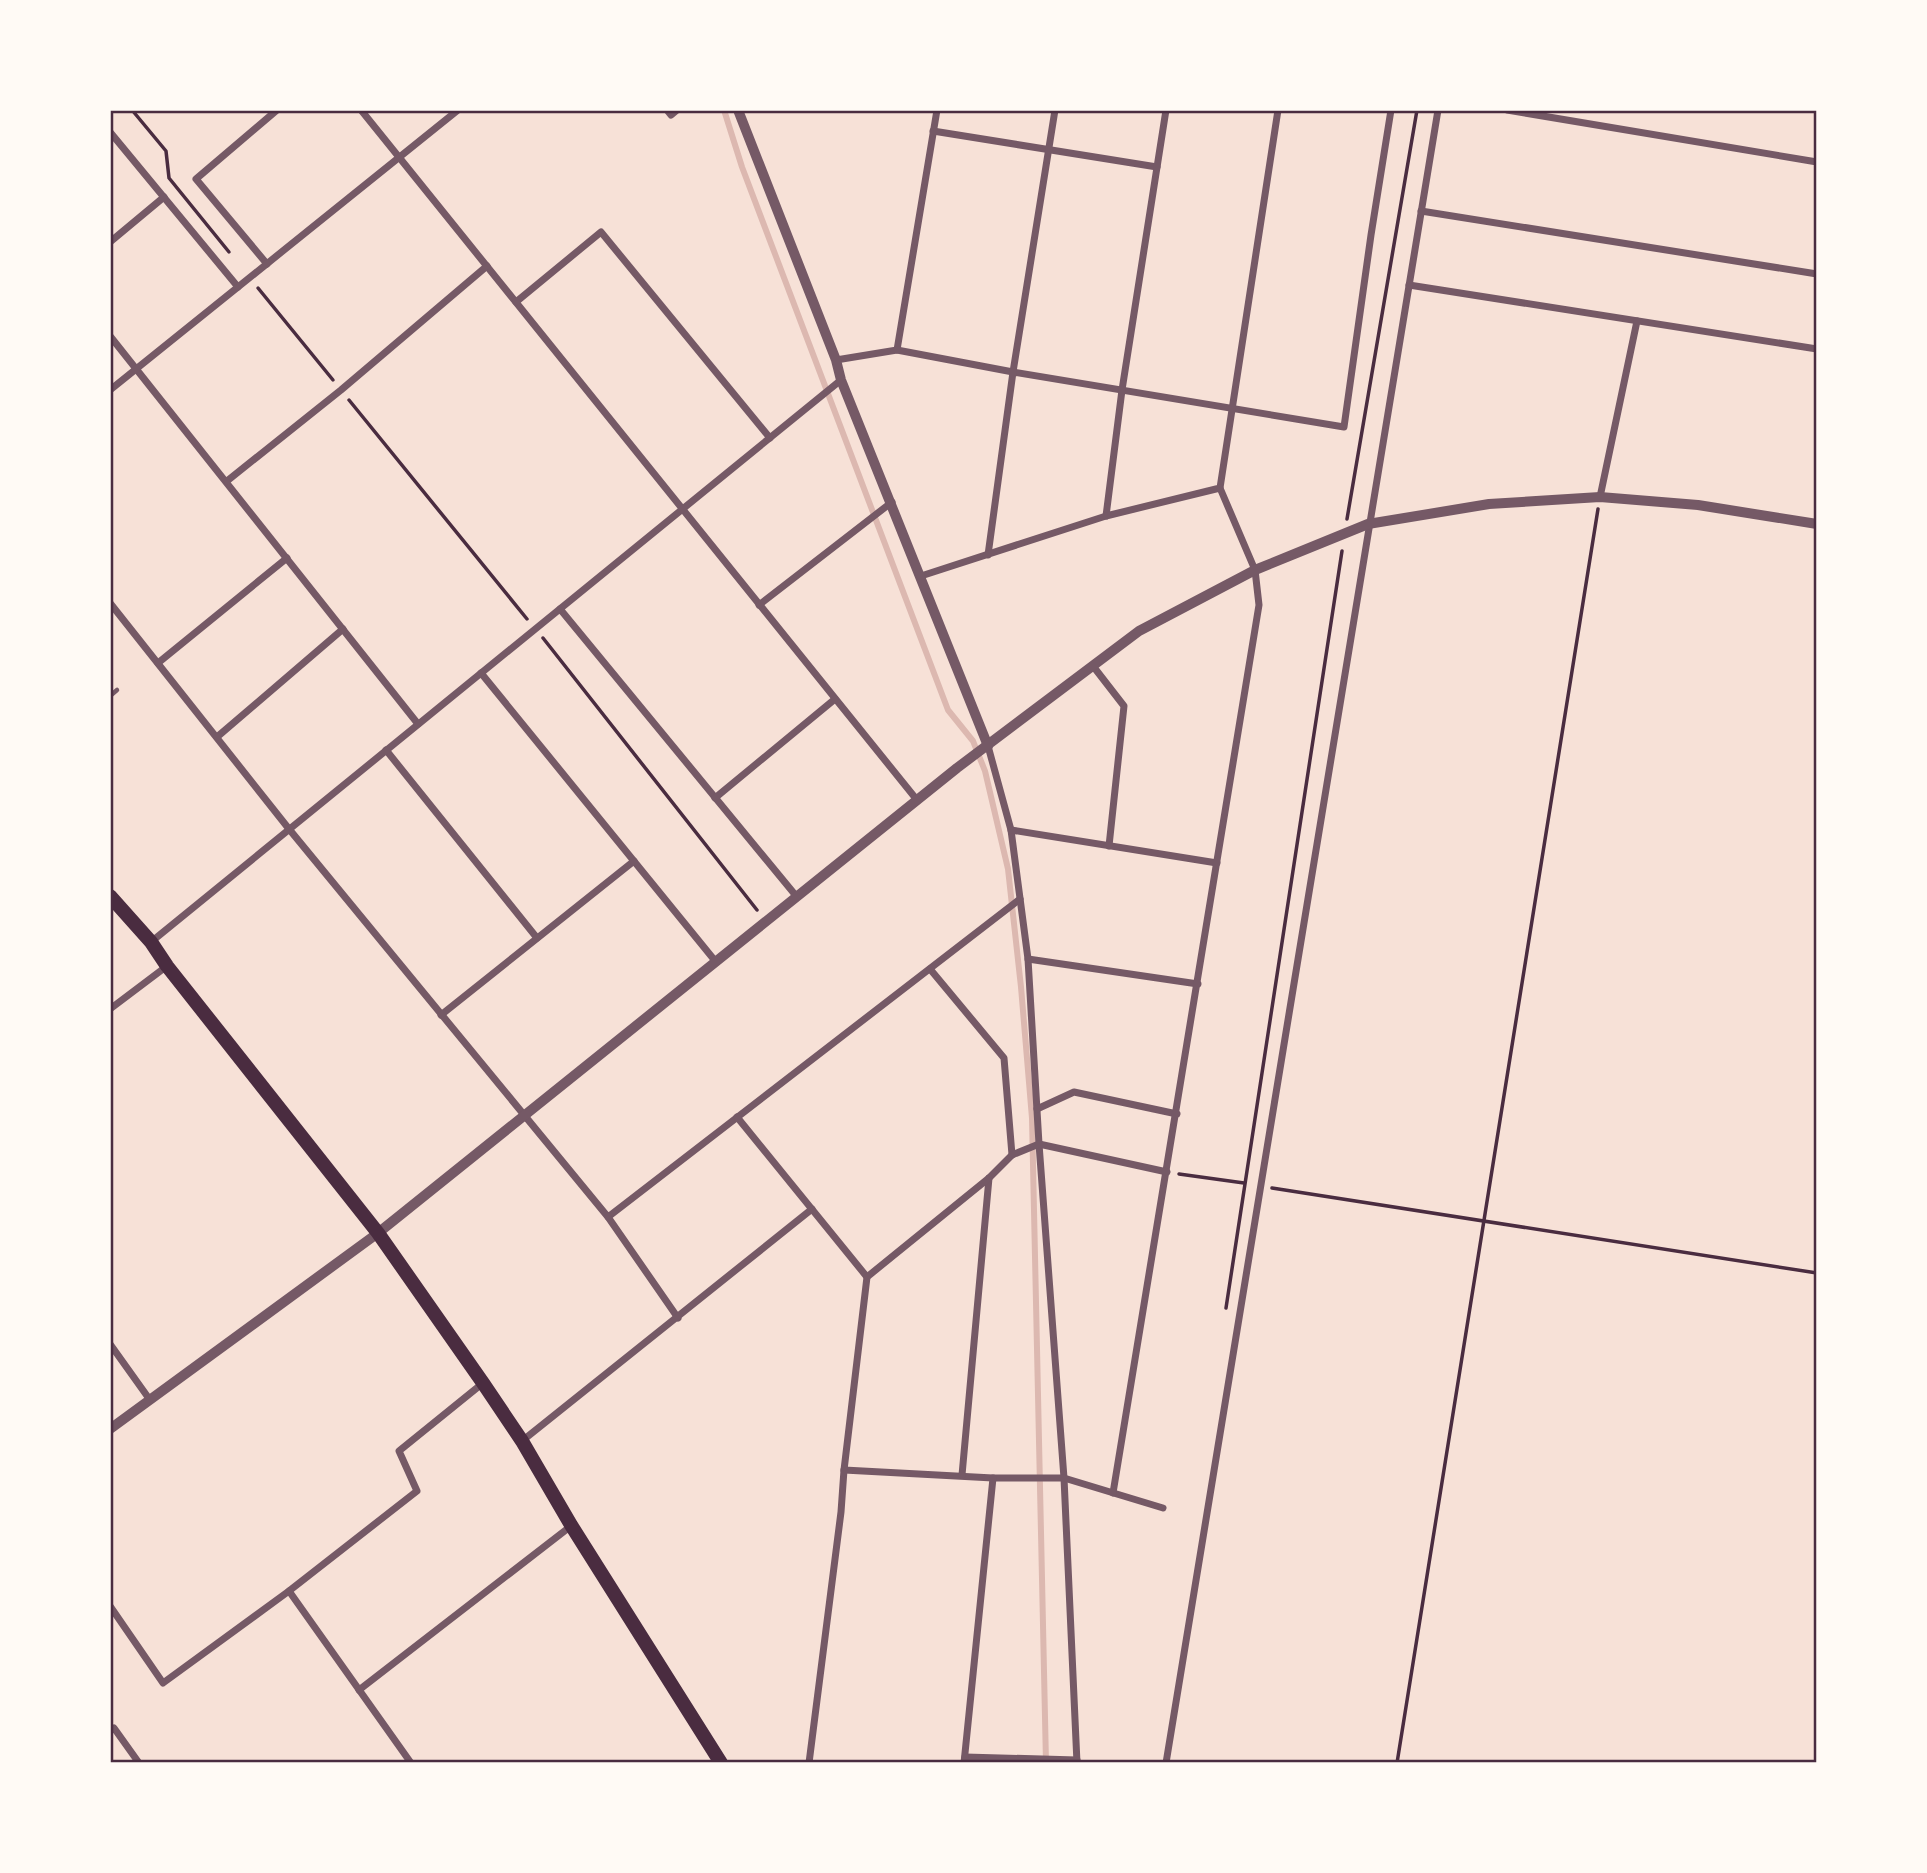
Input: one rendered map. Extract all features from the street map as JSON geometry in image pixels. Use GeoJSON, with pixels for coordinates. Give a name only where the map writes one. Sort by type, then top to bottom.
{"type":"FeatureCollection","features":[{"type":"Feature","properties":{"kind":"main road"},"geometry":{"type":"LineString","coordinates":[[110,896],[151,942],[167,966],[378,1233],[484,1383],[721,1763]]}},
{"type":"Feature","properties":{"kind":"street"},"geometry":{"type":"LineString","coordinates":[[267,264],[196,179],[277,110]]}},
{"type":"Feature","properties":{"kind":"street"},"geometry":{"type":"LineString","coordinates":[[361,110],[917,800]]}},
{"type":"Feature","properties":{"kind":"street"},"geometry":{"type":"LineString","coordinates":[[110,390],[458,110]]}},
{"type":"Feature","properties":{"kind":"street"},"geometry":{"type":"LineString","coordinates":[[667,110],[671,115],[677,110]]}},
{"type":"Feature","properties":{"kind":"street"},"geometry":{"type":"LineString","coordinates":[[738,110],[836,360],[841,380],[988,746],[1011,830],[1028,959],[1064,1478],[1077,1762],[965,1760],[993,1478]]}},
{"type":"Feature","properties":{"kind":"street"},"geometry":{"type":"LineString","coordinates":[[897,350],[937,110]]}},
{"type":"Feature","properties":{"kind":"street"},"geometry":{"type":"LineString","coordinates":[[988,555],[1013,372],[1055,110]]}},
{"type":"Feature","properties":{"kind":"street"},"geometry":{"type":"LineString","coordinates":[[1106,516],[1122,390],[1166,110]]}},
{"type":"Feature","properties":{"kind":"street"},"geometry":{"type":"LineString","coordinates":[[1113,1493],[1259,605],[1255,570],[1220,488],[1278,110]]}},
{"type":"Feature","properties":{"kind":"street"},"geometry":{"type":"LineString","coordinates":[[836,360],[897,350],[1344,427],[1391,110]]}},
{"type":"Feature","properties":{"kind":"street"},"geometry":{"type":"LineString","coordinates":[[1166,1763],[1438,110]]}},
{"type":"Feature","properties":{"kind":"street"},"geometry":{"type":"LineString","coordinates":[[1507,110],[1817,162]]}},
{"type":"Feature","properties":{"kind":"street"},"geometry":{"type":"LineString","coordinates":[[933,131],[1157,167]]}},
{"type":"Feature","properties":{"kind":"street"},"geometry":{"type":"LineString","coordinates":[[110,132],[238,287]]}},
{"type":"Feature","properties":{"kind":"street"},"geometry":{"type":"LineString","coordinates":[[110,242],[164,197]]}},
{"type":"Feature","properties":{"kind":"street"},"geometry":{"type":"LineString","coordinates":[[1421,212],[1817,274]]}},
{"type":"Feature","properties":{"kind":"street"},"geometry":{"type":"LineString","coordinates":[[516,302],[601,232],[770,438]]}},
{"type":"Feature","properties":{"kind":"street"},"geometry":{"type":"LineString","coordinates":[[227,481],[341,390],[487,266]]}},
{"type":"Feature","properties":{"kind":"street"},"geometry":{"type":"LineString","coordinates":[[1409,285],[1817,349]]}},
{"type":"Feature","properties":{"kind":"street"},"geometry":{"type":"LineString","coordinates":[[1600,497],[1637,321]]}},
{"type":"Feature","properties":{"kind":"street"},"geometry":{"type":"LineString","coordinates":[[110,336],[418,724]]}},
{"type":"Feature","properties":{"kind":"street"},"geometry":{"type":"LineString","coordinates":[[151,942],[841,380]]}},
{"type":"Feature","properties":{"kind":"street"},"geometry":{"type":"LineString","coordinates":[[921,576],[1106,516],[1220,488]]}},
{"type":"Feature","properties":{"kind":"street"},"geometry":{"type":"LineString","coordinates":[[110,1429],[378,1233],[917,800],[1139,631],[1255,570],[1368,524],[1489,504],[1600,497],[1698,505],[1817,524]]}},
{"type":"Feature","properties":{"kind":"street"},"geometry":{"type":"LineString","coordinates":[[760,605],[892,502]]}},
{"type":"Feature","properties":{"kind":"street"},"geometry":{"type":"LineString","coordinates":[[158,663],[287,558]]}},
{"type":"Feature","properties":{"kind":"street"},"geometry":{"type":"LineString","coordinates":[[110,603],[289,829],[608,1217],[678,1318]]}},
{"type":"Feature","properties":{"kind":"street"},"geometry":{"type":"LineString","coordinates":[[559,609],[797,897]]}},
{"type":"Feature","properties":{"kind":"street"},"geometry":{"type":"LineString","coordinates":[[216,737],[343,629]]}},
{"type":"Feature","properties":{"kind":"street"},"geometry":{"type":"LineString","coordinates":[[1093,666],[1124,706],[1109,846]]}},
{"type":"Feature","properties":{"kind":"street"},"geometry":{"type":"LineString","coordinates":[[481,673],[716,962]]}},
{"type":"Feature","properties":{"kind":"street"},"geometry":{"type":"LineString","coordinates":[[715,798],[835,699]]}},
{"type":"Feature","properties":{"kind":"street"},"geometry":{"type":"LineString","coordinates":[[386,750],[537,938]]}},
{"type":"Feature","properties":{"kind":"street"},"geometry":{"type":"LineString","coordinates":[[1011,830],[1217,863]]}},
{"type":"Feature","properties":{"kind":"street"},"geometry":{"type":"LineString","coordinates":[[441,1015],[634,861]]}},
{"type":"Feature","properties":{"kind":"street"},"geometry":{"type":"LineString","coordinates":[[608,1217],[1020,899]]}},
{"type":"Feature","properties":{"kind":"street"},"geometry":{"type":"LineString","coordinates":[[1028,959],[1198,984]]}},
{"type":"Feature","properties":{"kind":"street"},"geometry":{"type":"LineString","coordinates":[[110,1009],[167,966]]}},
{"type":"Feature","properties":{"kind":"street"},"geometry":{"type":"LineString","coordinates":[[930,969],[1004,1058],[1012,1155]]}},
{"type":"Feature","properties":{"kind":"street"},"geometry":{"type":"LineString","coordinates":[[1037,1109],[1074,1092],[1177,1114]]}},
{"type":"Feature","properties":{"kind":"street"},"geometry":{"type":"LineString","coordinates":[[737,1117],[867,1277]]}},
{"type":"Feature","properties":{"kind":"street"},"geometry":{"type":"LineString","coordinates":[[809,1763],[867,1277],[989,1178],[1012,1155],[1039,1144],[1167,1172]]}},
{"type":"Feature","properties":{"kind":"street"},"geometry":{"type":"LineString","coordinates":[[962,1475],[989,1178]]}},
{"type":"Feature","properties":{"kind":"street"},"geometry":{"type":"LineString","coordinates":[[522,1441],[812,1209]]}},
{"type":"Feature","properties":{"kind":"street"},"geometry":{"type":"LineString","coordinates":[[110,1344],[150,1400]]}},
{"type":"Feature","properties":{"kind":"street"},"geometry":{"type":"LineString","coordinates":[[110,1606],[163,1683],[289,1591],[417,1491],[399,1451],[484,1383]]}},
{"type":"Feature","properties":{"kind":"street"},"geometry":{"type":"LineString","coordinates":[[844,1470],[993,1478],[1064,1478],[1163,1508]]}},
{"type":"Feature","properties":{"kind":"street"},"geometry":{"type":"LineString","coordinates":[[359,1690],[571,1525]]}},
{"type":"Feature","properties":{"kind":"street"},"geometry":{"type":"LineString","coordinates":[[289,1591],[411,1763]]}},
{"type":"Feature","properties":{"kind":"street"},"geometry":{"type":"LineString","coordinates":[[110,1731],[114,1728],[139,1763]]}},
{"type":"Feature","properties":{"kind":"lane"},"geometry":{"type":"LineString","coordinates":[[110,696],[117,690]]}},
{"type":"Feature","properties":{"kind":"path"},"geometry":{"type":"LineString","coordinates":[[132,110],[166,151],[169,178],[536,629],[766,921]]}},
{"type":"Feature","properties":{"kind":"path"},"geometry":{"type":"LineString","coordinates":[[1226,1308],[1344,534],[1417,110]]}},
{"type":"Feature","properties":{"kind":"path"},"geometry":{"type":"LineString","coordinates":[[1397,1763],[1600,497]]}},
{"type":"Feature","properties":{"kind":"path"},"geometry":{"type":"LineString","coordinates":[[1167,1172],[1817,1273]]}},
{"type":"Feature","properties":{"kind":"waterway"},"geometry":{"type":"LineString","coordinates":[[724,110],[742,167],[948,710],[973,741],[985,771],[1008,869],[1032,1118],[1046,1763]]}}]}
